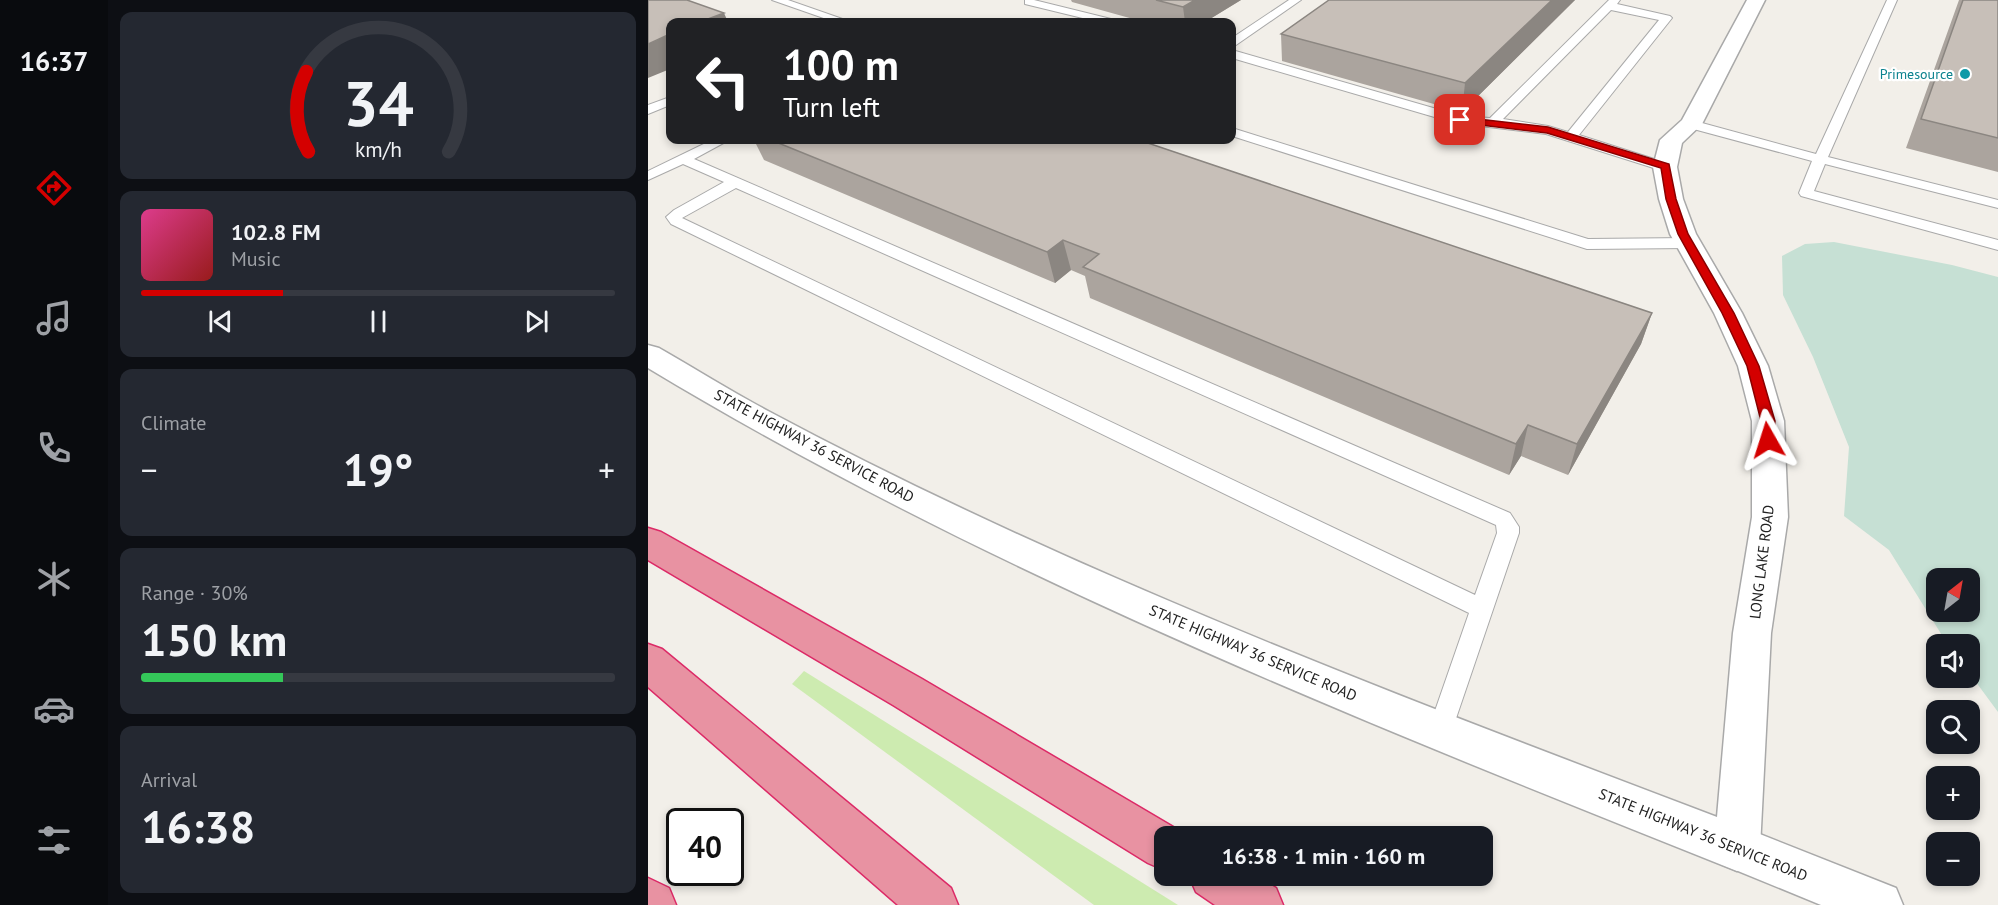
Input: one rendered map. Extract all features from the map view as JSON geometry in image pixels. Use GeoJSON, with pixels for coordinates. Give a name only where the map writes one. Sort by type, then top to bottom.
{"type":"FeatureCollection","features":[{"type":"Feature","properties":{"kind":"highway"},"geometry":{"type":"LineString","coordinates":[[648,542],[1025,761],[1154,841]]}},
{"type":"Feature","properties":{"kind":"highway"},"geometry":{"type":"LineString","coordinates":[[648,662],[934,905]]}},
{"type":"Feature","properties":{"kind":"highway"},"geometry":{"type":"LineString","coordinates":[[1228,886],[1259,905]]}},
{"type":"Feature","properties":{"kind":"highway"},"geometry":{"type":"LineString","coordinates":[[648,902],[652,905]]}},
{"type":"Feature","properties":{"kind":"street","name":"LONG LAKE ROAD"},"geometry":{"type":"LineString","coordinates":[[1737,848],[1752,633],[1770,517],[1768,421],[1753,366],[1728,313],[1683,234],[1671,199],[1665,166],[1671,140],[1690,124],[1756,0]]}},
{"type":"Feature","properties":{"kind":"street","name":"STATE HIGHWAY 36 SERVICE ROAD"},"geometry":{"type":"LineString","coordinates":[[648,355],[761,421],[1014,549],[1328,686],[1879,905]]}},
{"type":"Feature","properties":{"kind":"lane"},"geometry":{"type":"LineString","coordinates":[[777,0],[833,18]]}},
{"type":"Feature","properties":{"kind":"lane"},"geometry":{"type":"LineString","coordinates":[[1236,40],[1296,0]]}},
{"type":"Feature","properties":{"kind":"lane"},"geometry":{"type":"LineString","coordinates":[[1892,0],[1806,193],[1998,245]]}},
{"type":"Feature","properties":{"kind":"lane"},"geometry":{"type":"LineString","coordinates":[[1029,1],[1095,18]]}},
{"type":"Feature","properties":{"kind":"lane"},"geometry":{"type":"LineString","coordinates":[[1493,122],[1612,3],[1665,18],[1571,137]]}},
{"type":"Feature","properties":{"kind":"lane"},"geometry":{"type":"LineString","coordinates":[[1236,55],[1460,120],[1548,130],[1665,166]]}},
{"type":"Feature","properties":{"kind":"lane"},"geometry":{"type":"LineString","coordinates":[[648,110],[666,103]]}},
{"type":"Feature","properties":{"kind":"lane"},"geometry":{"type":"LineString","coordinates":[[1690,124],[1998,204]]}},
{"type":"Feature","properties":{"kind":"lane"},"geometry":{"type":"LineString","coordinates":[[1236,133],[1587,244],[1689,243]]}},
{"type":"Feature","properties":{"kind":"lane"},"geometry":{"type":"LineString","coordinates":[[648,176],[714,144]]}},
{"type":"Feature","properties":{"kind":"lane"},"geometry":{"type":"LineString","coordinates":[[683,159],[1503,519],[1509,527],[1508,532],[1440,731]]}},
{"type":"Feature","properties":{"kind":"lane"},"geometry":{"type":"LineString","coordinates":[[736,182],[679,213],[674,217],[676,221],[1482,609]]}},
{"type":"Feature","properties":{"kind":"green space"},"geometry":{"type":"Polygon","coordinates":[[[1834,242],[1952,265],[1998,277],[1998,712],[1980,688],[1980,634],[1941,634],[1934,622],[1980,622],[1980,568],[1926,568],[1926,610],[1889,550],[1844,516],[1849,447],[1813,357],[1783,295],[1782,256],[1805,244],[1834,242]]]}},
{"type":"Feature","properties":{"kind":"green space"},"geometry":{"type":"Polygon","coordinates":[[[804,671],[1178,905],[1094,905],[792,684],[804,671]]]}},
{"type":"Feature","properties":{"kind":"building"},"geometry":{"type":"Polygon","coordinates":[[[648,0],[687,0],[724,13],[711,18],[666,18],[666,36],[648,44],[648,0]]]}},
{"type":"Feature","properties":{"kind":"building"},"geometry":{"type":"Polygon","coordinates":[[[1156,0],[1195,0],[1183,7],[1156,0]]]}},
{"type":"Feature","properties":{"kind":"building"},"geometry":{"type":"Polygon","coordinates":[[[1329,0],[1552,0],[1465,83],[1281,34],[1329,0]]]}},
{"type":"Feature","properties":{"kind":"building","name":"Primesource"},"geometry":{"type":"Polygon","coordinates":[[[1963,0],[1998,0],[1998,138],[1921,119],[1963,0]]]}},
{"type":"Feature","properties":{"kind":"building"},"geometry":{"type":"Polygon","coordinates":[[[781,144],[1151,144],[1652,313],[1577,444],[1528,425],[1516,444],[1083,267],[1099,254],[1063,240],[1047,252],[781,144]]]}},
{"type":"Feature","properties":{"kind":"place","name":"Primesource"},"geometry":{"type":"Point","coordinates":[1965,74]}},
{"type":"Feature","properties":{"kind":"route"},"geometry":{"type":"LineString","coordinates":[[1460,120],[1548,130],[1665,166],[1671,199],[1683,234],[1728,313],[1753,366],[1768,421],[1768,440]]}}]}
